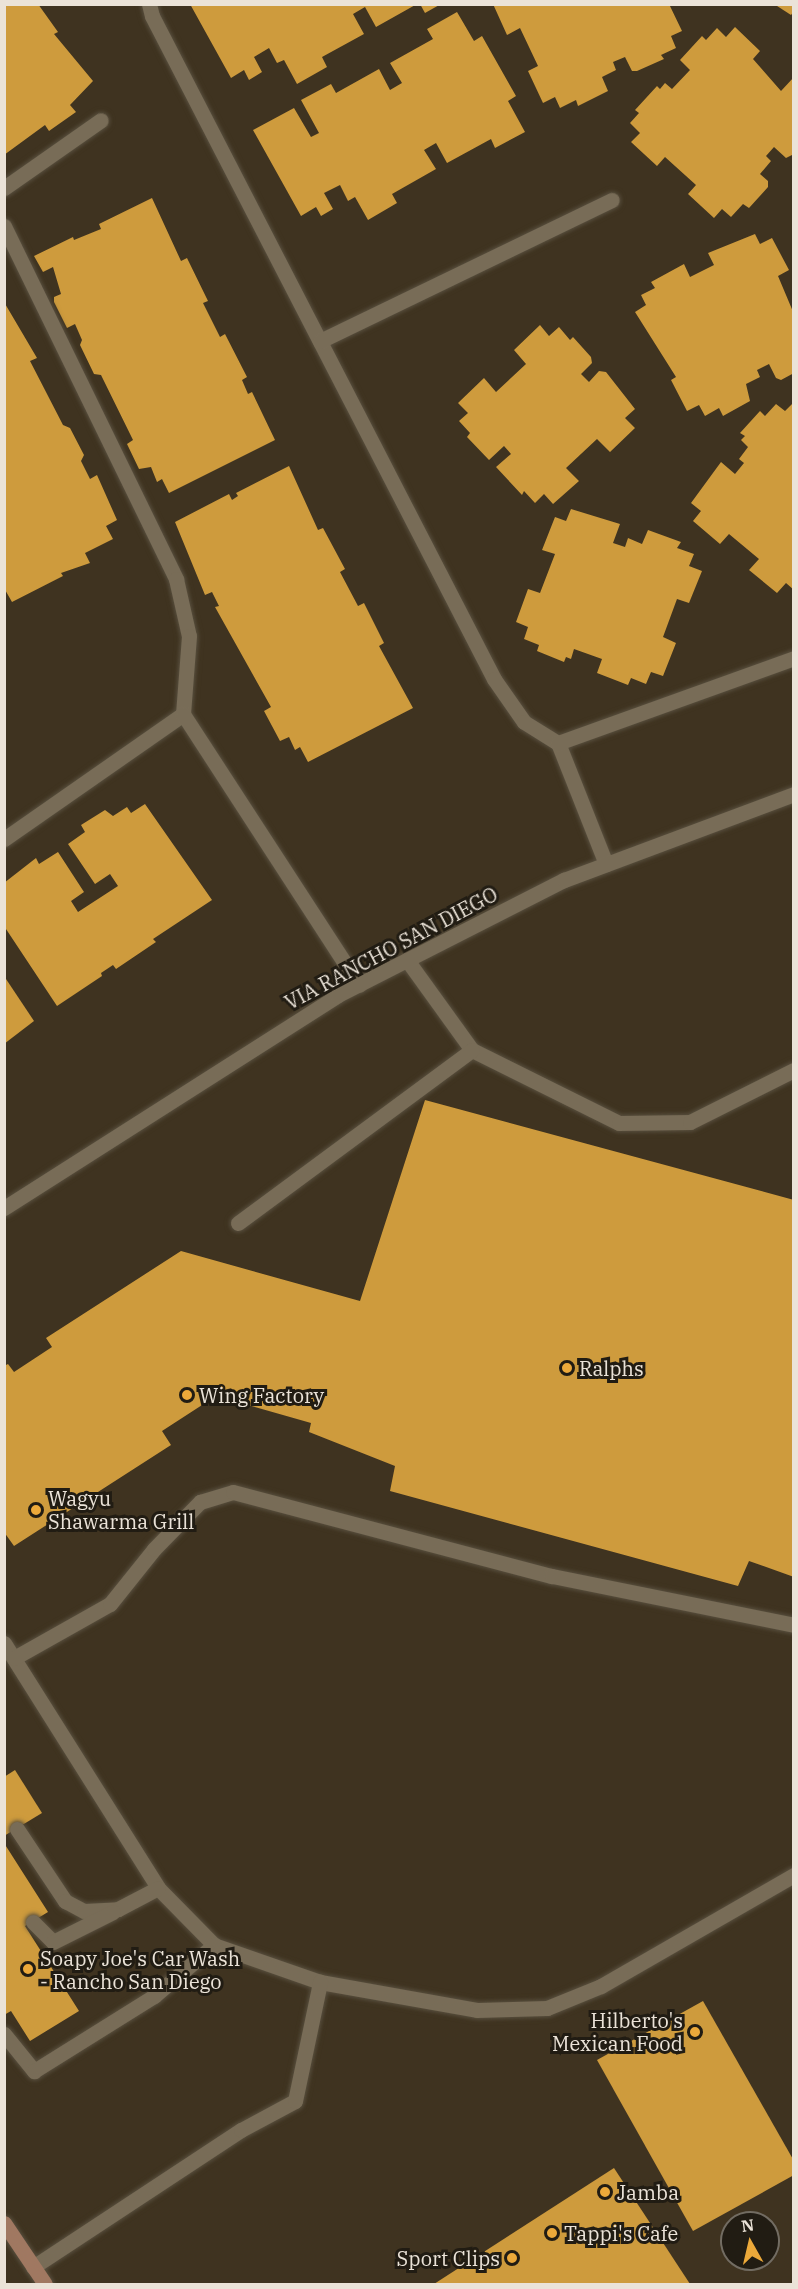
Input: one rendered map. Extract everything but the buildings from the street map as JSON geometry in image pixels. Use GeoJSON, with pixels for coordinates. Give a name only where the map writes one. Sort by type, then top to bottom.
{"type":"FeatureCollection","features":[{"type":"Feature","properties":{"kind":"main road"},"geometry":{"type":"LineString","coordinates":[[4,2223],[45,2284]]}},
{"type":"Feature","properties":{"kind":"street"},"geometry":{"type":"LineString","coordinates":[[149,4],[494,679],[524,722],[558,743],[606,864]]}},
{"type":"Feature","properties":{"kind":"street"},"geometry":{"type":"LineString","coordinates":[[4,188],[101,120]]}},
{"type":"Feature","properties":{"kind":"street"},"geometry":{"type":"LineString","coordinates":[[320,341],[612,200]]}},
{"type":"Feature","properties":{"kind":"street"},"geometry":{"type":"LineString","coordinates":[[4,226],[176,579],[189,636],[183,714],[359,984]]}},
{"type":"Feature","properties":{"kind":"street"},"geometry":{"type":"LineString","coordinates":[[558,743],[794,657]]}},
{"type":"Feature","properties":{"kind":"street"},"geometry":{"type":"LineString","coordinates":[[4,840],[183,714]]}},
{"type":"Feature","properties":{"kind":"street","name":"VIA RANCHO SAN DIEGO"},"geometry":{"type":"LineString","coordinates":[[4,1208],[359,984],[564,880],[794,794]]}},
{"type":"Feature","properties":{"kind":"street"},"geometry":{"type":"LineString","coordinates":[[407,960],[472,1050],[619,1123],[690,1122],[794,1070]]}},
{"type":"Feature","properties":{"kind":"street"},"geometry":{"type":"LineString","coordinates":[[238,1222],[472,1050]]}},
{"type":"Feature","properties":{"kind":"street"},"geometry":{"type":"LineString","coordinates":[[14,1658],[110,1604],[154,1549],[200,1503],[233,1492],[552,1576],[794,1625]]}},
{"type":"Feature","properties":{"kind":"street"},"geometry":{"type":"LineString","coordinates":[[4,1643],[158,1888],[214,1945],[320,1982],[477,2010],[547,2008],[602,1986],[794,1875]]}},
{"type":"Feature","properties":{"kind":"street"},"geometry":{"type":"LineString","coordinates":[[17,1829],[65,1901],[84,1911],[118,1909]]}},
{"type":"Feature","properties":{"kind":"street"},"geometry":{"type":"LineString","coordinates":[[33,1922],[53,1942],[158,1888]]}},
{"type":"Feature","properties":{"kind":"street"},"geometry":{"type":"LineString","coordinates":[[4,2034],[34,2071],[154,1996],[214,1945]]}},
{"type":"Feature","properties":{"kind":"street"},"geometry":{"type":"LineString","coordinates":[[33,2267],[241,2130],[295,2101],[320,1982]]}},
{"type":"Feature","properties":{"kind":"place","name":"Ralphs"},"geometry":{"type":"Point","coordinates":[567,1368]}},
{"type":"Feature","properties":{"kind":"place","name":"Wing Factory"},"geometry":{"type":"Point","coordinates":[187,1395]}},
{"type":"Feature","properties":{"kind":"place","name":"Wagyu Shawarma Grill"},"geometry":{"type":"Point","coordinates":[36,1510]}},
{"type":"Feature","properties":{"kind":"place","name":"Soapy Joe's Car Wash - Rancho San Diego"},"geometry":{"type":"Point","coordinates":[28,1969]}},
{"type":"Feature","properties":{"kind":"place","name":"Hilberto's Mexican Food"},"geometry":{"type":"Point","coordinates":[695,2032]}},
{"type":"Feature","properties":{"kind":"place","name":"Jamba"},"geometry":{"type":"Point","coordinates":[605,2192]}},
{"type":"Feature","properties":{"kind":"place","name":"Tappi's Cafe"},"geometry":{"type":"Point","coordinates":[552,2233]}},
{"type":"Feature","properties":{"kind":"place","name":"Sport Clips"},"geometry":{"type":"Point","coordinates":[512,2258]}}]}
